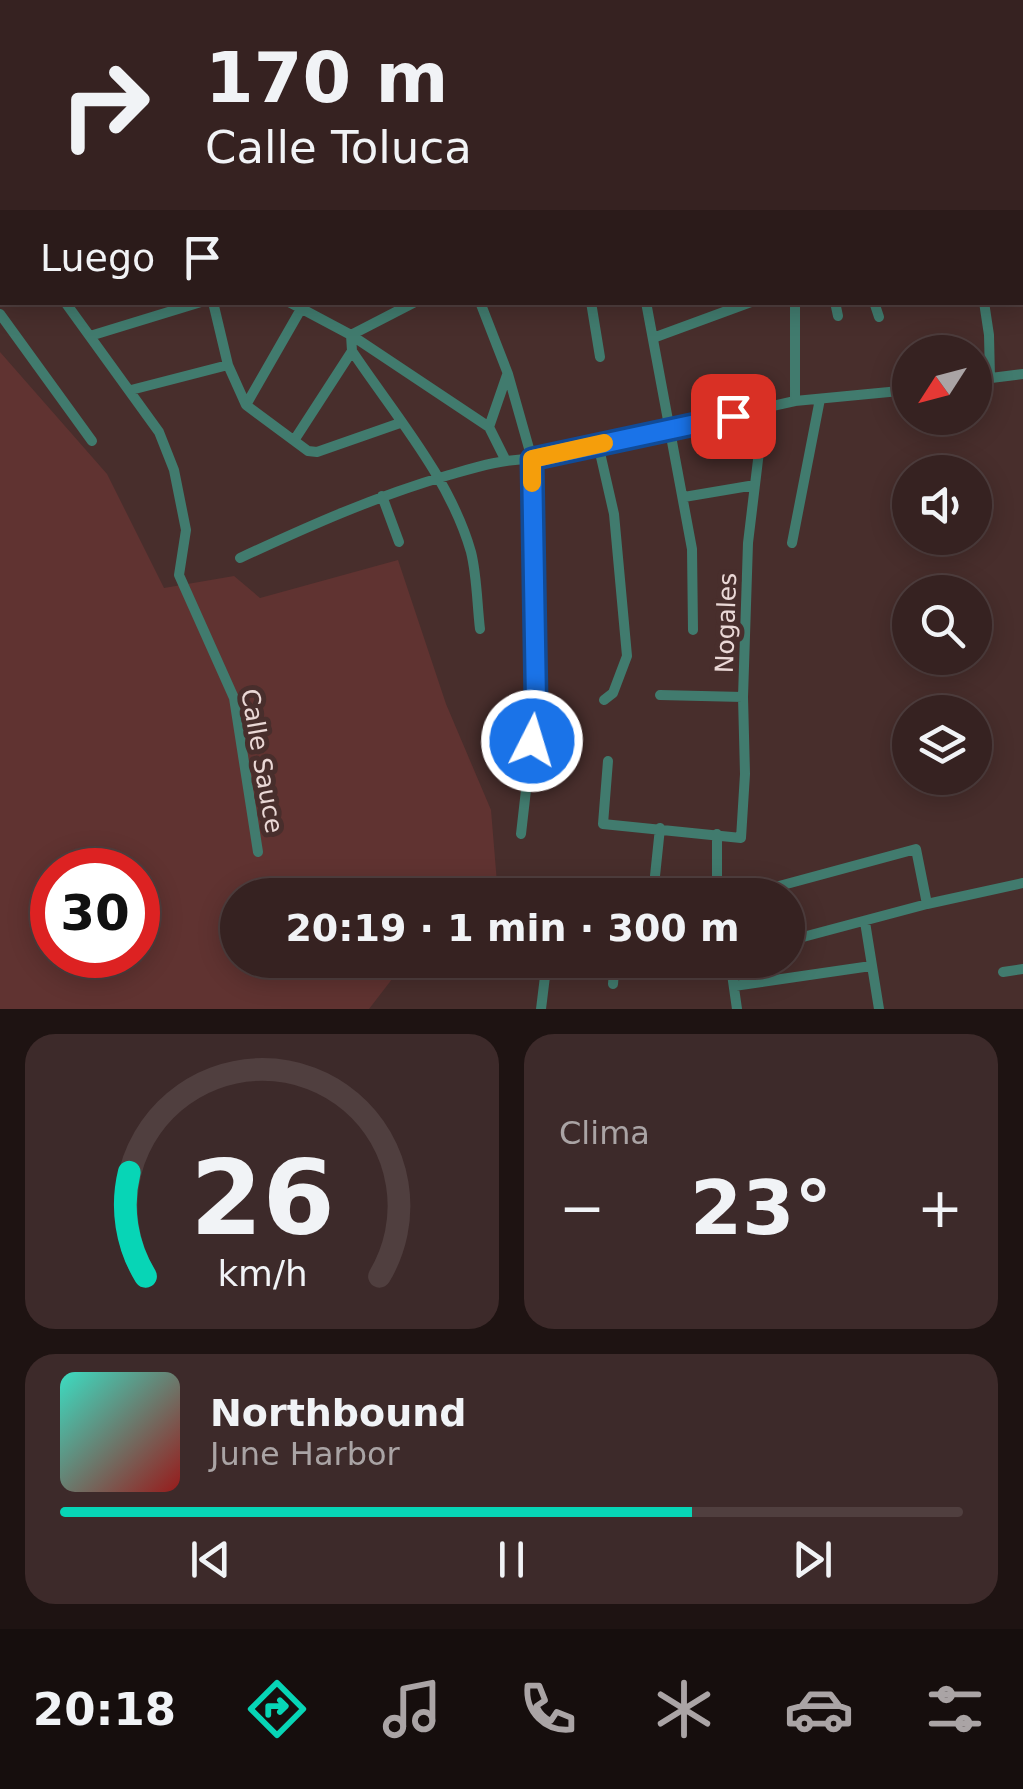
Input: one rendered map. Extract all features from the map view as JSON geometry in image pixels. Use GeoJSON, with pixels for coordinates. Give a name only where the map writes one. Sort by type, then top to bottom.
{"type":"FeatureCollection","features":[{"type":"Feature","properties":{"kind":"street","name":"Calle Sauce"},"geometry":{"type":"LineString","coordinates":[[68,305],[159,432],[174,470],[186,530],[179,574],[234,698],[258,852]]}},
{"type":"Feature","properties":{"kind":"street"},"geometry":{"type":"LineString","coordinates":[[90,336],[191,305]]}},
{"type":"Feature","properties":{"kind":"street"},"geometry":{"type":"LineString","coordinates":[[213,305],[228,365],[246,405],[308,451],[317,452],[400,423]]}},
{"type":"Feature","properties":{"kind":"street"},"geometry":{"type":"LineString","coordinates":[[294,305],[351,334],[489,428],[505,459]]}},
{"type":"Feature","properties":{"kind":"street"},"geometry":{"type":"LineString","coordinates":[[351,334],[409,305]]}},
{"type":"Feature","properties":{"kind":"street"},"geometry":{"type":"LineString","coordinates":[[481,305],[508,374],[532,459],[536,702],[521,834]]}},
{"type":"Feature","properties":{"kind":"street"},"geometry":{"type":"LineString","coordinates":[[591,305],[600,357]]}},
{"type":"Feature","properties":{"kind":"street"},"geometry":{"type":"LineString","coordinates":[[647,305],[692,549],[694,630]]}},
{"type":"Feature","properties":{"kind":"street"},"geometry":{"type":"LineString","coordinates":[[653,338],[743,305]]}},
{"type":"Feature","properties":{"kind":"street"},"geometry":{"type":"LineString","coordinates":[[795,305],[795,401]]}},
{"type":"Feature","properties":{"kind":"street"},"geometry":{"type":"LineString","coordinates":[[836,305],[838,316]]}},
{"type":"Feature","properties":{"kind":"street"},"geometry":{"type":"LineString","coordinates":[[875,305],[879,317]]}},
{"type":"Feature","properties":{"kind":"street"},"geometry":{"type":"LineString","coordinates":[[984,305],[989,335]]}},
{"type":"Feature","properties":{"kind":"street"},"geometry":{"type":"LineString","coordinates":[[246,405],[301,309]]}},
{"type":"Feature","properties":{"kind":"street"},"geometry":{"type":"LineString","coordinates":[[0,314],[92,441]]}},
{"type":"Feature","properties":{"kind":"street"},"geometry":{"type":"LineString","coordinates":[[351,334],[352,351],[438,478],[471,553],[480,629]]}},
{"type":"Feature","properties":{"kind":"street"},"geometry":{"type":"LineString","coordinates":[[295,439],[352,351]]}},
{"type":"Feature","properties":{"kind":"street"},"geometry":{"type":"LineString","coordinates":[[131,390],[228,365]]}},
{"type":"Feature","properties":{"kind":"street"},"geometry":{"type":"LineString","coordinates":[[489,428],[508,374]]}},
{"type":"Feature","properties":{"kind":"street"},"geometry":{"type":"LineString","coordinates":[[992,378],[1023,374]]}},
{"type":"Feature","properties":{"kind":"street"},"geometry":{"type":"LineString","coordinates":[[240,558],[328,516],[505,459],[532,459],[795,401],[892,392]]}},
{"type":"Feature","properties":{"kind":"street"},"geometry":{"type":"LineString","coordinates":[[792,543],[820,399]]}},
{"type":"Feature","properties":{"kind":"street","name":"Nogales"},"geometry":{"type":"LineString","coordinates":[[717,834],[740,838],[745,774],[748,543],[764,410]]}},
{"type":"Feature","properties":{"kind":"street"},"geometry":{"type":"LineString","coordinates":[[598,444],[614,514],[627,656],[613,693],[604,700]]}},
{"type":"Feature","properties":{"kind":"street"},"geometry":{"type":"LineString","coordinates":[[684,497],[755,485]]}},
{"type":"Feature","properties":{"kind":"street"},"geometry":{"type":"LineString","coordinates":[[382,496],[399,542]]}},
{"type":"Feature","properties":{"kind":"street"},"geometry":{"type":"LineString","coordinates":[[660,695],[743,697]]}},
{"type":"Feature","properties":{"kind":"street"},"geometry":{"type":"LineString","coordinates":[[608,762],[603,824],[717,834],[718,878]]}},
{"type":"Feature","properties":{"kind":"street"},"geometry":{"type":"LineString","coordinates":[[656,878],[660,828]]}},
{"type":"Feature","properties":{"kind":"street"},"geometry":{"type":"LineString","coordinates":[[805,879],[916,849],[927,904]]}},
{"type":"Feature","properties":{"kind":"street"},"geometry":{"type":"LineString","coordinates":[[805,937],[1023,883]]}},
{"type":"Feature","properties":{"kind":"street"},"geometry":{"type":"LineString","coordinates":[[865,922],[878,1009]]}},
{"type":"Feature","properties":{"kind":"street"},"geometry":{"type":"LineString","coordinates":[[734,986],[871,966]]}},
{"type":"Feature","properties":{"kind":"street"},"geometry":{"type":"LineString","coordinates":[[1002,972],[1023,969]]}},
{"type":"Feature","properties":{"kind":"street"},"geometry":{"type":"LineString","coordinates":[[542,1009],[545,978]]}},
{"type":"Feature","properties":{"kind":"street"},"geometry":{"type":"LineString","coordinates":[[613,984],[614,978]]}},
{"type":"Feature","properties":{"kind":"street"},"geometry":{"type":"LineString","coordinates":[[733,978],[738,1009]]}},
{"type":"Feature","properties":{"kind":"shaded area"},"geometry":{"type":"Polygon","coordinates":[[[0,352],[107,474],[164,588],[234,576],[260,598],[398,560],[446,704],[491,810],[497,878],[220,878],[220,978],[393,978],[369,1009],[0,1009],[0,352]]]}},
{"type":"Feature","properties":{"kind":"slow traffic"},"geometry":{"type":"LineString","coordinates":[[532,483],[532,459],[604,443]]}},
{"type":"Feature","properties":{"kind":"route"},"geometry":{"type":"LineString","coordinates":[[532,741],[536,702],[532,459],[733,416]]}}]}
